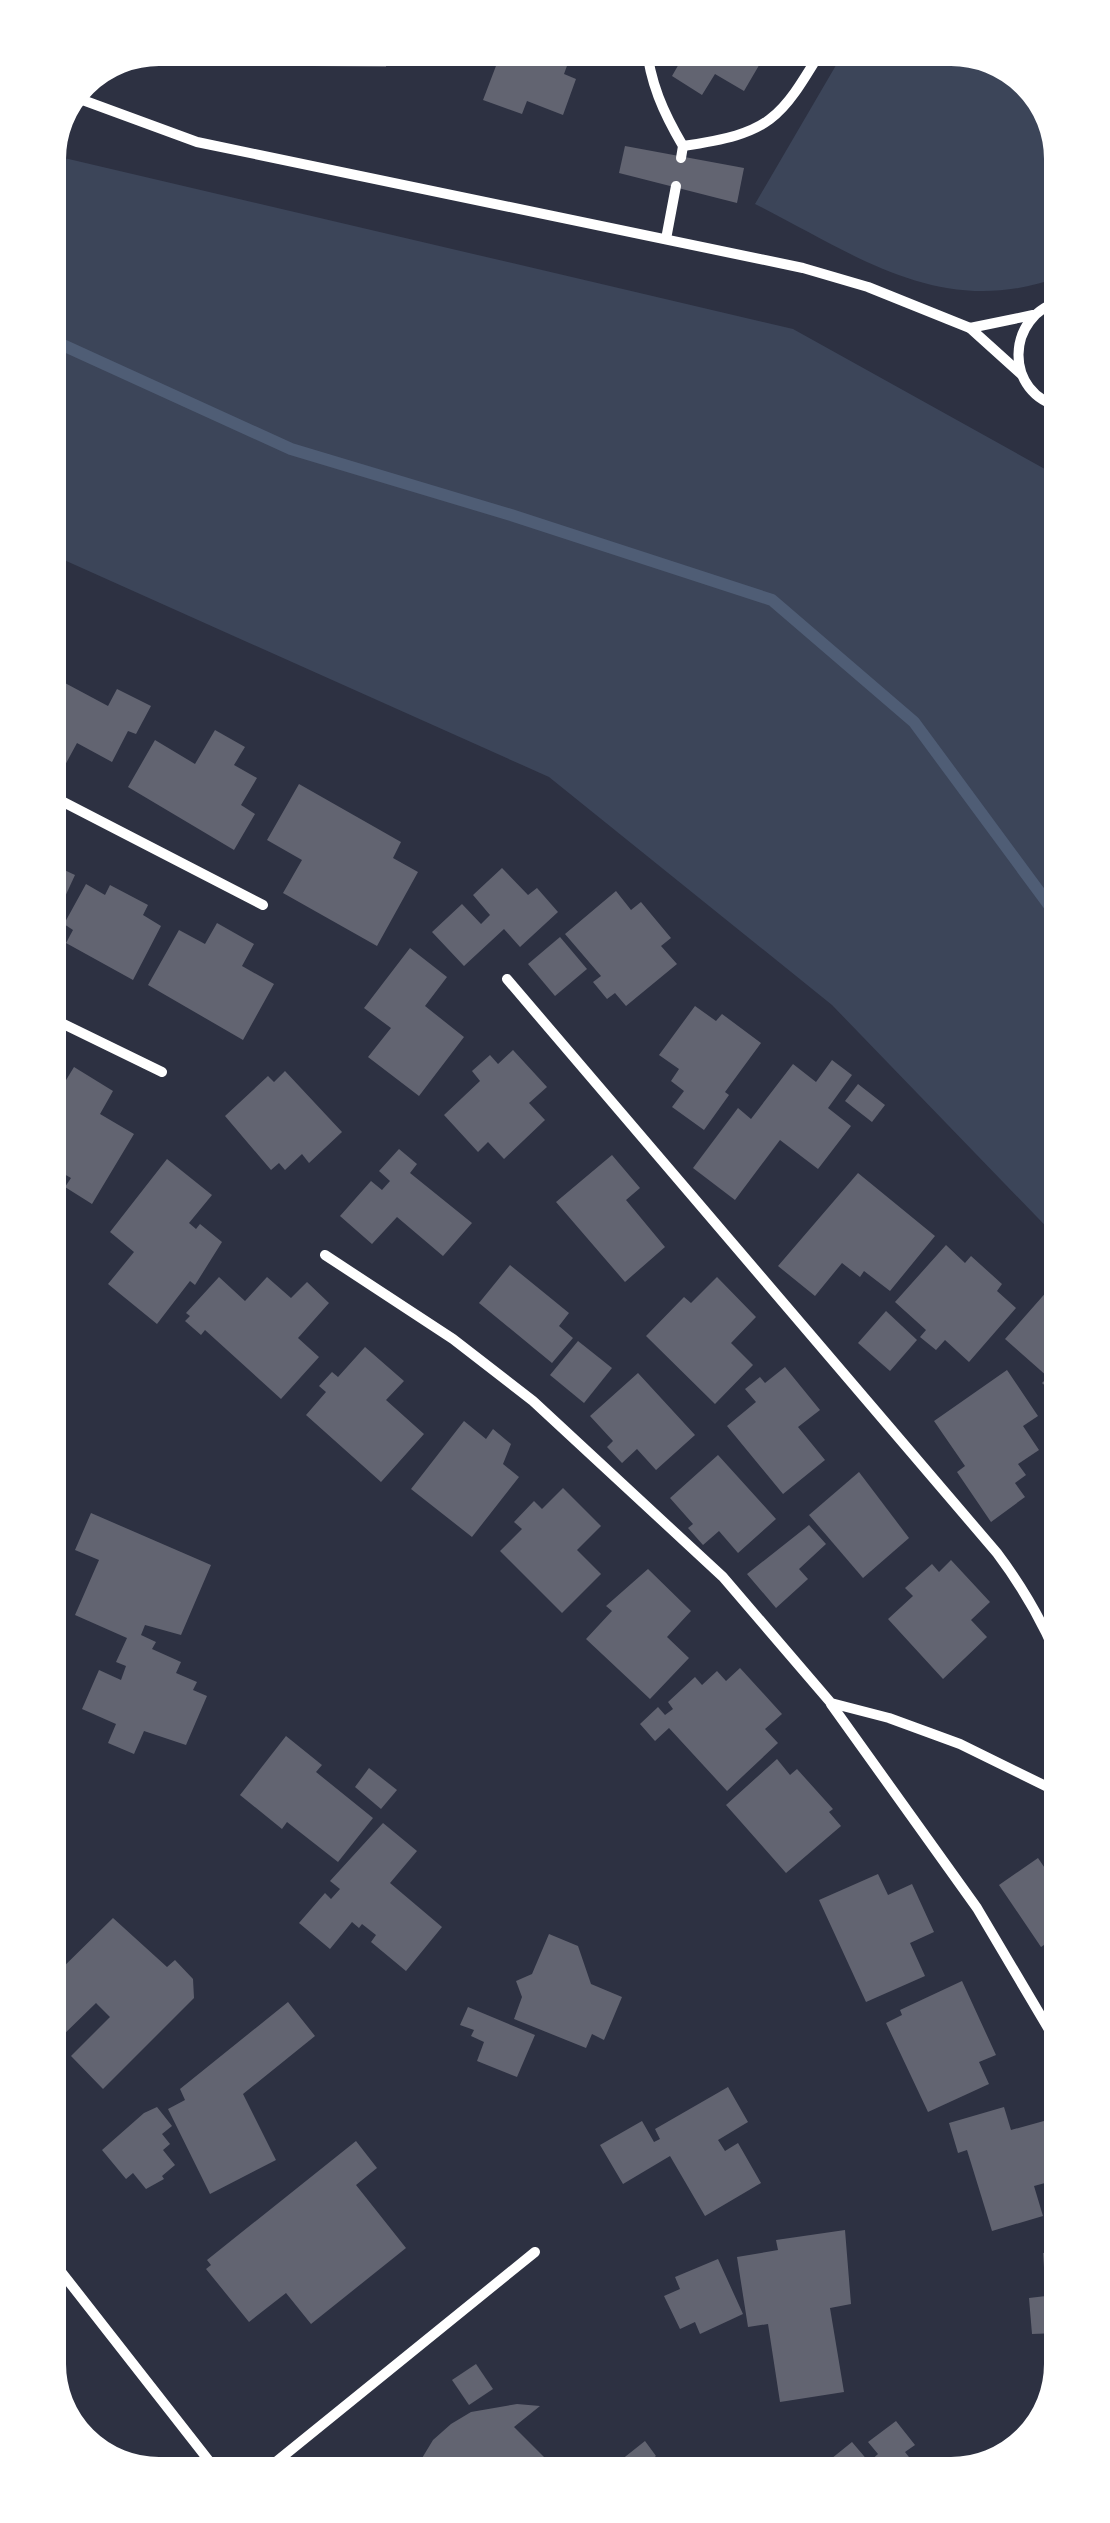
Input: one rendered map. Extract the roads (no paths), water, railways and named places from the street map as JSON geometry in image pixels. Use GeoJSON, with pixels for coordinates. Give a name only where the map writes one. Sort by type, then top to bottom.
{"type":"FeatureCollection","features":[{"type":"Feature","properties":{"kind":"street"},"geometry":{"type":"LineString","coordinates":[[650,60],[659,104],[682,152],[735,139],[774,118],[792,100],[816,60]]}},
{"type":"Feature","properties":{"kind":"street"},"geometry":{"type":"LineString","coordinates":[[80,99],[197,142],[666,240],[868,287],[970,328],[1021,374],[1039,398],[1050,402]]}},
{"type":"Feature","properties":{"kind":"street"},"geometry":{"type":"LineString","coordinates":[[666,240],[676,186]]}},
{"type":"Feature","properties":{"kind":"street"},"geometry":{"type":"LineString","coordinates":[[970,328],[1033,315],[1050,307]]}},
{"type":"Feature","properties":{"kind":"street"},"geometry":{"type":"LineString","coordinates":[[1021,374],[1018,343],[1033,315]]}},
{"type":"Feature","properties":{"kind":"street"},"geometry":{"type":"LineString","coordinates":[[60,800],[263,905]]}},
{"type":"Feature","properties":{"kind":"street"},"geometry":{"type":"LineString","coordinates":[[507,979],[997,1553],[1028,1595],[1050,1637]]}},
{"type":"Feature","properties":{"kind":"street"},"geometry":{"type":"LineString","coordinates":[[60,1021],[162,1072]]}},
{"type":"Feature","properties":{"kind":"street"},"geometry":{"type":"LineString","coordinates":[[325,1255],[452,1339],[532,1401],[723,1577],[831,1704],[977,1908],[1050,2031]]}},
{"type":"Feature","properties":{"kind":"street"},"geometry":{"type":"LineString","coordinates":[[831,1704],[889,1718],[960,1744],[1050,1788]]}},
{"type":"Feature","properties":{"kind":"street"},"geometry":{"type":"LineString","coordinates":[[275,2463],[534,2252]]}},
{"type":"Feature","properties":{"kind":"street"},"geometry":{"type":"LineString","coordinates":[[60,2270],[211,2463]]}},
{"type":"Feature","properties":{"kind":"waterway"},"geometry":{"type":"LineString","coordinates":[[60,344],[291,449],[772,600],[914,722],[1050,906]]}}]}
